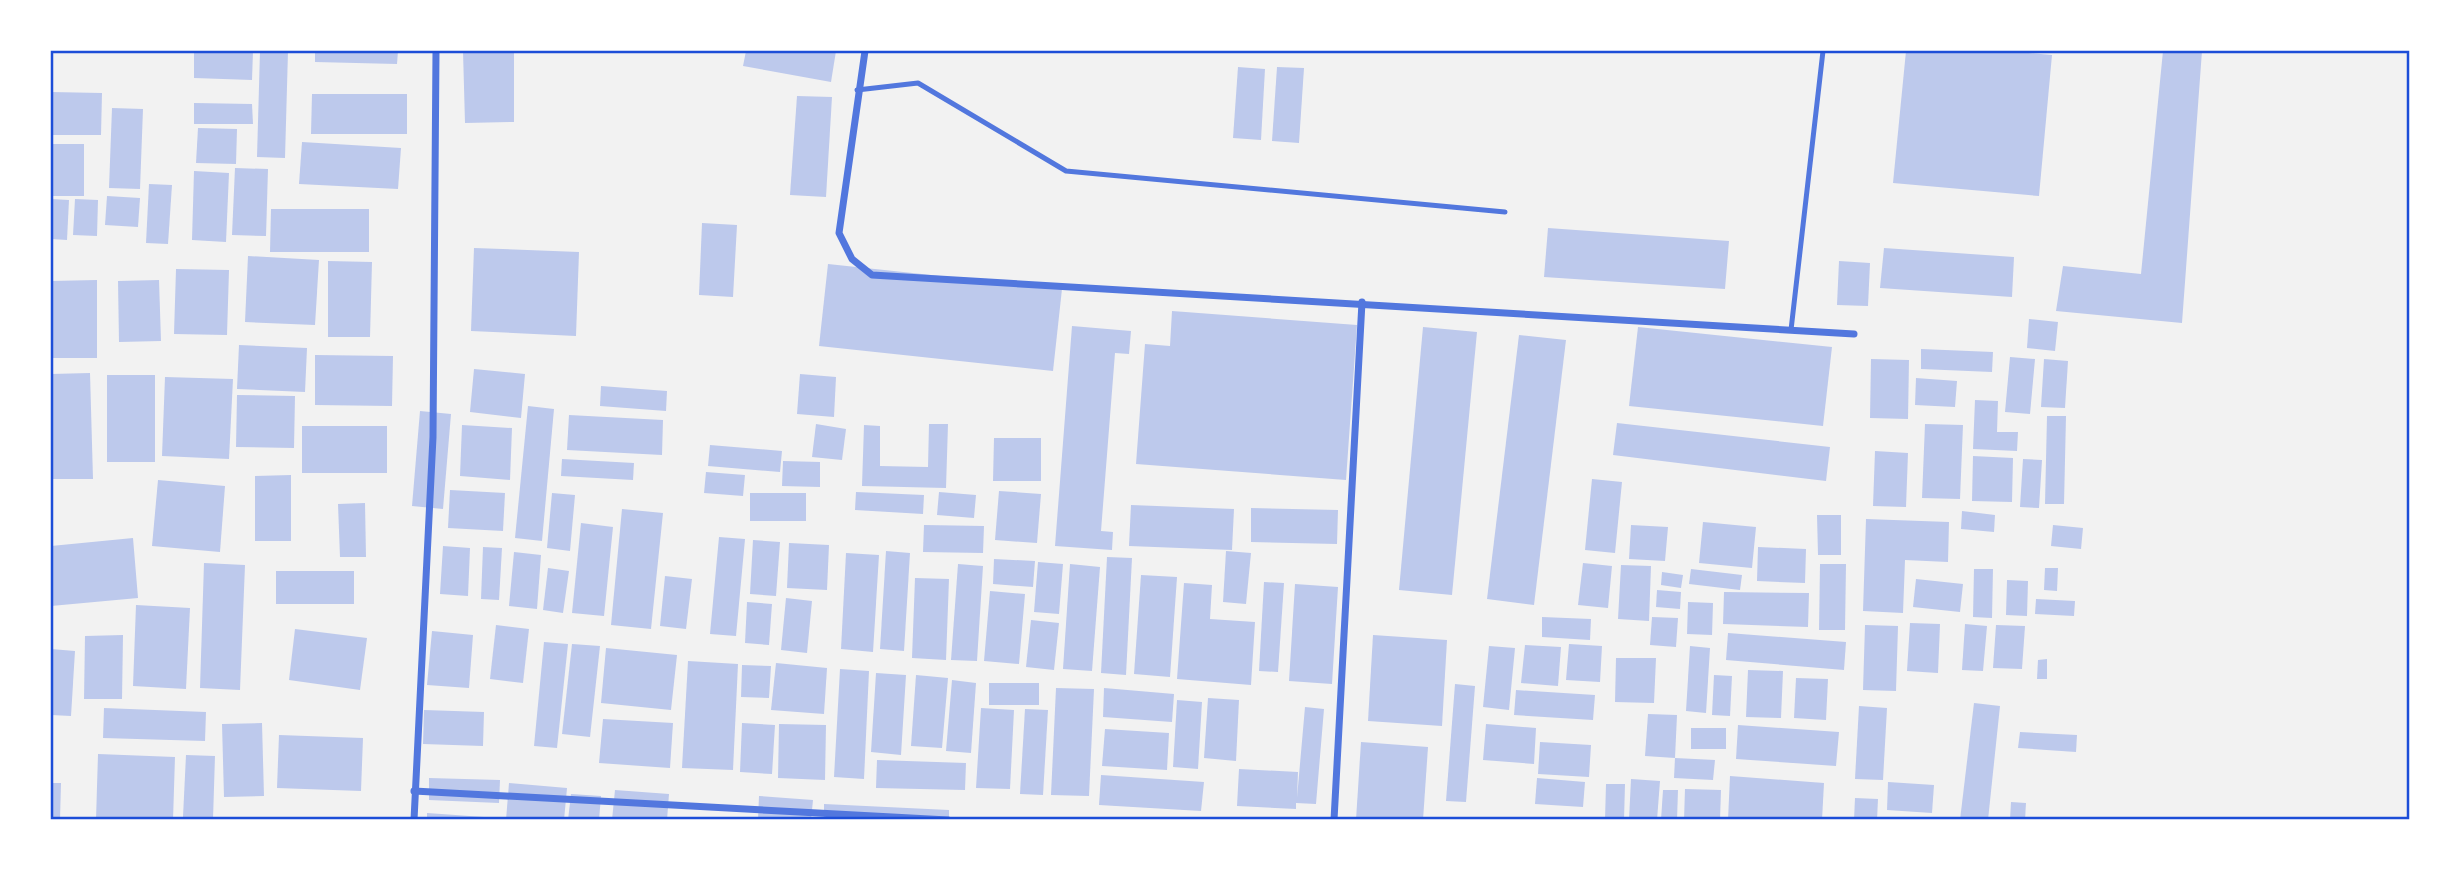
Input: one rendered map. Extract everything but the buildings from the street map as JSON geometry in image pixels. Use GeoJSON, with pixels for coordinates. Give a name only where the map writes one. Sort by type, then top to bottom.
{"type":"FeatureCollection","features":[{"type":"Feature","properties":{"kind":"street"},"geometry":{"type":"LineString","coordinates":[[414,820],[433,437],[436,51]]}},
{"type":"Feature","properties":{"kind":"street"},"geometry":{"type":"LineString","coordinates":[[865,51],[857,90],[839,233],[852,258],[872,275],[1362,302],[1854,334]]}},
{"type":"Feature","properties":{"kind":"street"},"geometry":{"type":"LineString","coordinates":[[1334,820],[1362,302]]}},
{"type":"Feature","properties":{"kind":"street"},"geometry":{"type":"LineString","coordinates":[[414,791],[948,820]]}},
{"type":"Feature","properties":{"kind":"lane"},"geometry":{"type":"LineString","coordinates":[[1791,330],[1823,51]]}},
{"type":"Feature","properties":{"kind":"lane"},"geometry":{"type":"LineString","coordinates":[[857,90],[918,83],[1066,170],[1505,212]]}}]}
